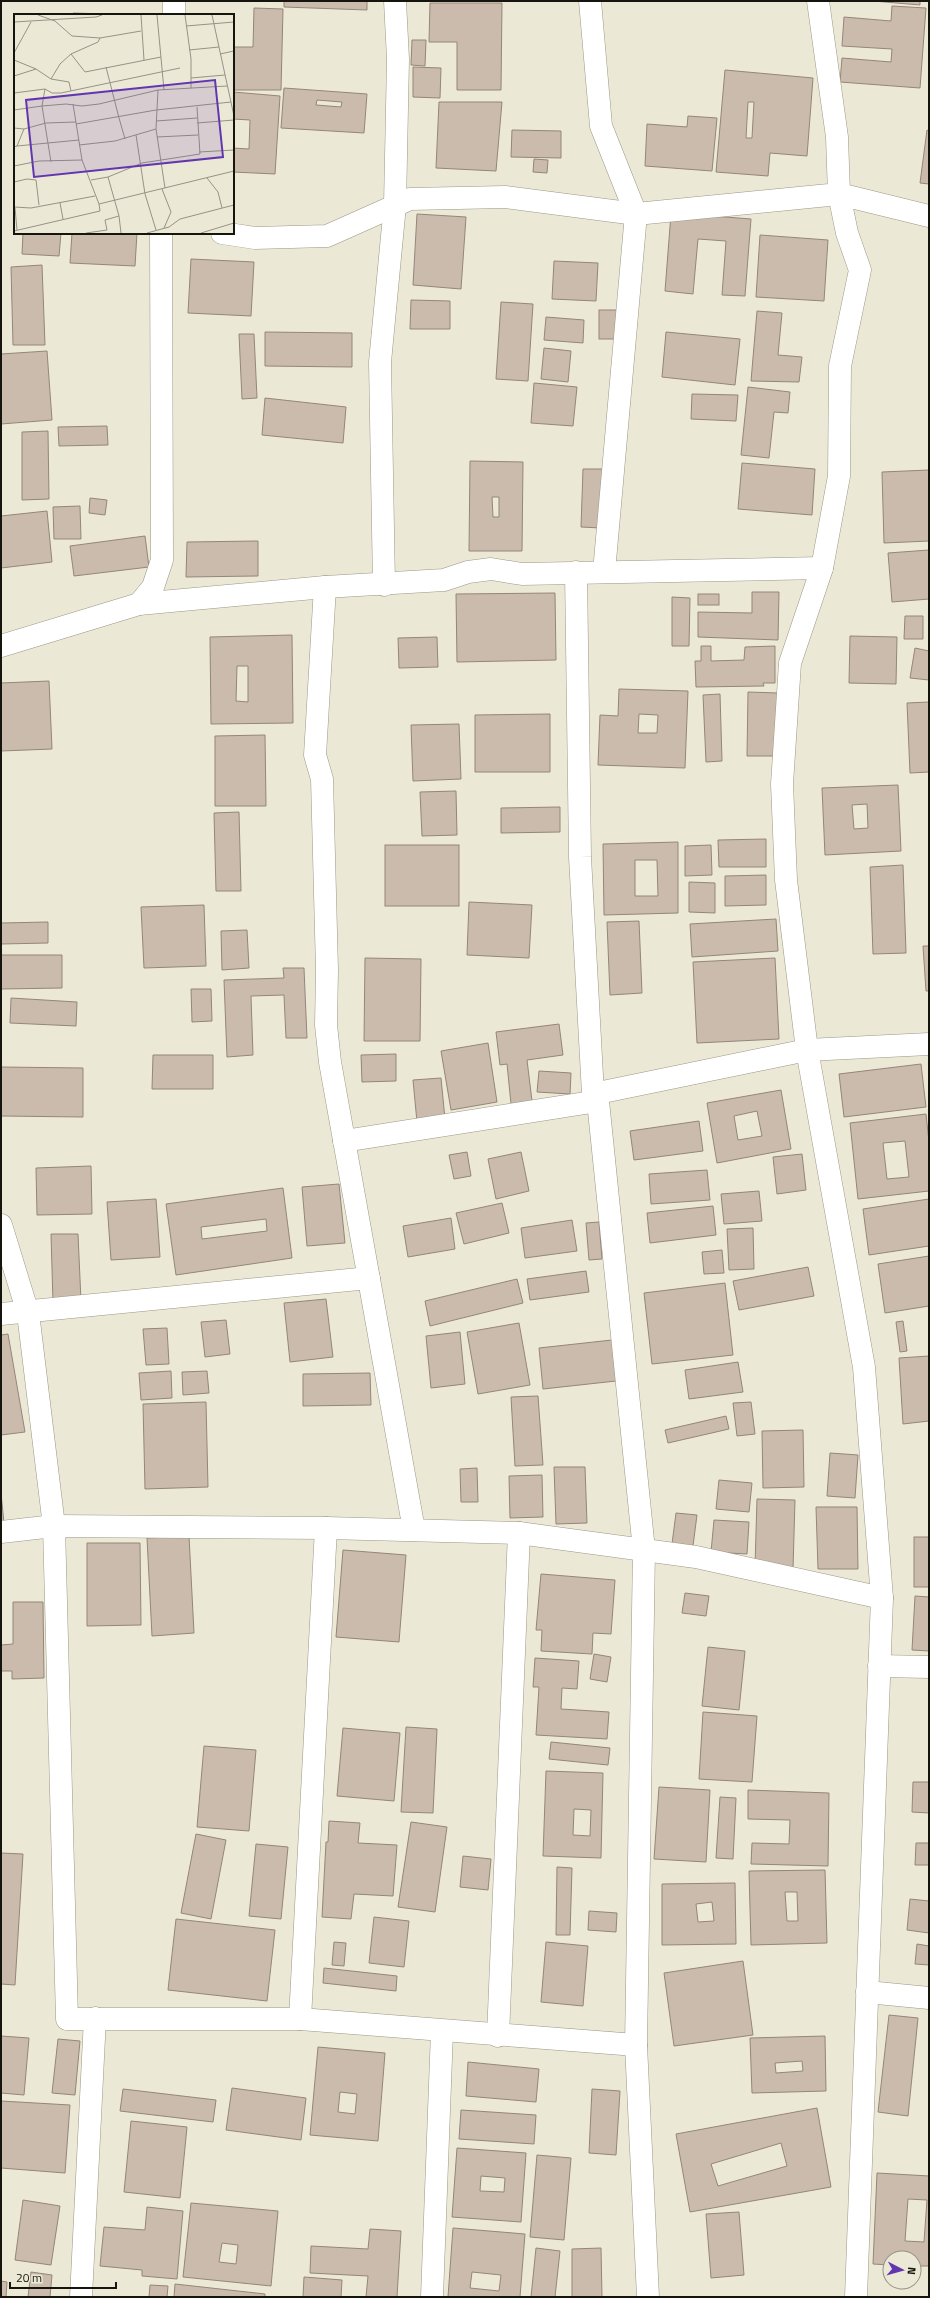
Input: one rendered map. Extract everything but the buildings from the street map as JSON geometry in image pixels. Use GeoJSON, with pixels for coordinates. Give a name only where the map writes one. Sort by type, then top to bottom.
{"type":"FeatureCollection","features":[{"type":"Feature","properties":{"kind":"street"},"geometry":{"type":"LineString","coordinates":[[174,1],[174,14]]}},
{"type":"Feature","properties":{"kind":"street"},"geometry":{"type":"LineString","coordinates":[[384,585],[380,362],[395,205],[398,59],[395,1]]}},
{"type":"Feature","properties":{"kind":"street"},"geometry":{"type":"LineString","coordinates":[[590,1],[601,126],[636,214],[604,572]]}},
{"type":"Feature","properties":{"kind":"street"},"geometry":{"type":"LineString","coordinates":[[818,1],[837,137],[839,194],[847,233],[860,270],[840,366],[839,476],[822,568],[790,663],[782,784],[786,880],[807,1050],[864,1367],[882,1598],[856,2297]]}},
{"type":"Feature","properties":{"kind":"street"},"geometry":{"type":"LineString","coordinates":[[228,234],[254,238],[327,236],[410,198],[505,197],[636,214],[839,194],[929,216]]}},
{"type":"Feature","properties":{"kind":"street"},"geometry":{"type":"LineString","coordinates":[[139,604],[153,587],[162,560],[161,234]]}},
{"type":"Feature","properties":{"kind":"street"},"geometry":{"type":"LineString","coordinates":[[1,646],[139,604],[325,587],[384,585],[444,580],[468,572],[491,568],[522,574],[822,568]]}},
{"type":"Feature","properties":{"kind":"street"},"geometry":{"type":"LineString","coordinates":[[576,572],[580,858],[596,1098],[644,1550],[636,2045],[648,2297]]}},
{"type":"Feature","properties":{"kind":"street"},"geometry":{"type":"LineString","coordinates":[[325,587],[315,755],[322,779],[327,970],[326,1025],[330,1062],[414,1530]]}},
{"type":"Feature","properties":{"kind":"street"},"geometry":{"type":"LineString","coordinates":[[344,1141],[596,1098],[807,1050],[929,1044]]}},
{"type":"Feature","properties":{"kind":"street"},"geometry":{"type":"LineString","coordinates":[[1,1225],[28,1313],[54,1526],[67,2018],[300,2019],[498,2036],[636,2045]]}},
{"type":"Feature","properties":{"kind":"street"},"geometry":{"type":"LineString","coordinates":[[1,1314],[28,1313],[369,1278]]}},
{"type":"Feature","properties":{"kind":"street"},"geometry":{"type":"LineString","coordinates":[[1,1532],[54,1526],[326,1528],[519,1533],[696,1557],[882,1598]]}},
{"type":"Feature","properties":{"kind":"street"},"geometry":{"type":"LineString","coordinates":[[300,2019],[326,1528]]}},
{"type":"Feature","properties":{"kind":"street"},"geometry":{"type":"LineString","coordinates":[[498,2036],[519,1533]]}},
{"type":"Feature","properties":{"kind":"street"},"geometry":{"type":"LineString","coordinates":[[879,1666],[929,1667]]}},
{"type":"Feature","properties":{"kind":"street"},"geometry":{"type":"LineString","coordinates":[[867,1992],[929,1998]]}},
{"type":"Feature","properties":{"kind":"street"},"geometry":{"type":"LineString","coordinates":[[81,2297],[95,2018]]}},
{"type":"Feature","properties":{"kind":"street"},"geometry":{"type":"LineString","coordinates":[[432,2297],[442,2031]]}}]}
